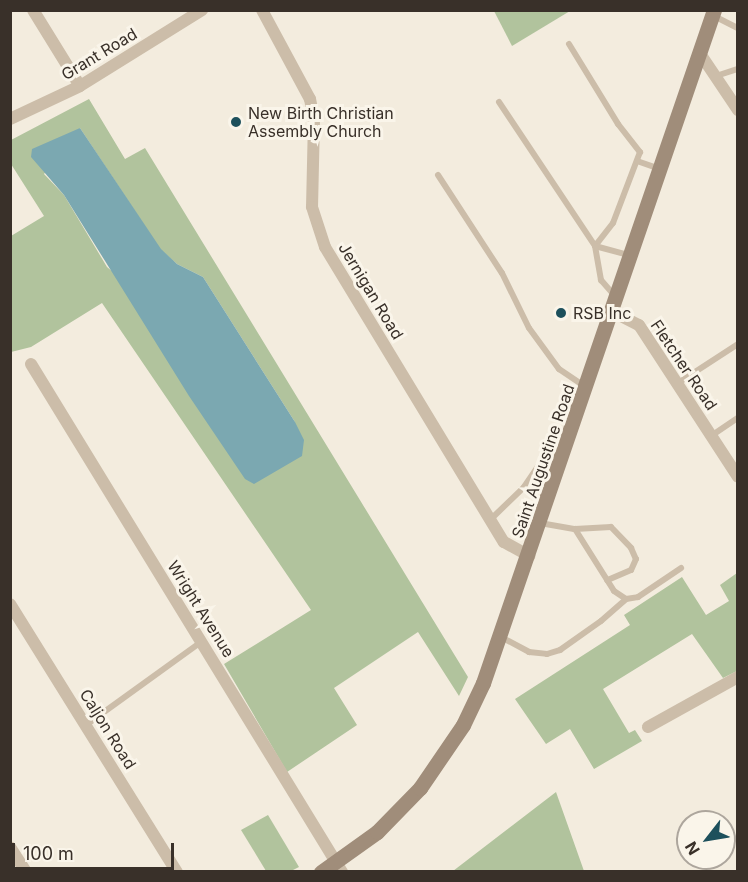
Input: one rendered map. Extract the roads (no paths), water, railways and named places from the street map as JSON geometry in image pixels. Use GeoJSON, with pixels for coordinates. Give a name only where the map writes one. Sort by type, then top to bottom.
{"type":"FeatureCollection","features":[{"type":"Feature","properties":{"kind":"main road","name":"Saint Augustine Road"},"geometry":{"type":"LineString","coordinates":[[321,872],[339,867],[397,814],[445,754],[483,684],[559,469],[713,13]]}},
{"type":"Feature","properties":{"kind":"street"},"geometry":{"type":"LineString","coordinates":[[33,10],[80,86]]}},
{"type":"Feature","properties":{"kind":"street","name":"Grant Road"},"geometry":{"type":"LineString","coordinates":[[10,119],[80,86],[202,10]]}},
{"type":"Feature","properties":{"kind":"street","name":"Jernigan Road"},"geometry":{"type":"LineString","coordinates":[[262,10],[310,99],[314,120],[312,207],[325,247],[489,520],[504,542],[529,556]]}},
{"type":"Feature","properties":{"kind":"street"},"geometry":{"type":"LineString","coordinates":[[699,52],[738,110]]}},
{"type":"Feature","properties":{"kind":"street","name":"Fletcher Road"},"geometry":{"type":"LineString","coordinates":[[615,305],[639,326],[738,477]]}},
{"type":"Feature","properties":{"kind":"street","name":"Wright Avenue"},"geometry":{"type":"LineString","coordinates":[[32,364],[339,867]]}},
{"type":"Feature","properties":{"kind":"street","name":"Caljon Road"},"geometry":{"type":"LineString","coordinates":[[10,603],[177,872]]}},
{"type":"Feature","properties":{"kind":"street"},"geometry":{"type":"LineString","coordinates":[[648,727],[738,677]]}},
{"type":"Feature","properties":{"kind":"street"},"geometry":{"type":"LineString","coordinates":[[10,847],[26,872]]}},
{"type":"Feature","properties":{"kind":"lane"},"geometry":{"type":"LineString","coordinates":[[713,13],[738,28]]}},
{"type":"Feature","properties":{"kind":"lane"},"geometry":{"type":"LineString","coordinates":[[569,44],[618,124],[640,152],[613,223],[595,246]]}},
{"type":"Feature","properties":{"kind":"lane"},"geometry":{"type":"LineString","coordinates":[[715,76],[738,69]]}},
{"type":"Feature","properties":{"kind":"lane"},"geometry":{"type":"LineString","coordinates":[[499,102],[595,246],[601,280],[615,305]]}},
{"type":"Feature","properties":{"kind":"lane"},"geometry":{"type":"LineString","coordinates":[[637,161],[660,169]]}},
{"type":"Feature","properties":{"kind":"lane"},"geometry":{"type":"LineString","coordinates":[[438,175],[502,273],[529,328],[559,369],[586,388]]}},
{"type":"Feature","properties":{"kind":"lane"},"geometry":{"type":"LineString","coordinates":[[595,246],[631,256]]}},
{"type":"Feature","properties":{"kind":"lane"},"geometry":{"type":"LineString","coordinates":[[677,384],[738,344]]}},
{"type":"Feature","properties":{"kind":"lane"},"geometry":{"type":"LineString","coordinates":[[711,436],[738,418]]}},
{"type":"Feature","properties":{"kind":"lane"},"geometry":{"type":"LineString","coordinates":[[489,520],[524,487],[543,459],[559,469]]}},
{"type":"Feature","properties":{"kind":"lane"},"geometry":{"type":"LineString","coordinates":[[540,523],[576,529],[611,527],[631,548],[636,559],[631,570],[607,580]]}},
{"type":"Feature","properties":{"kind":"lane"},"geometry":{"type":"LineString","coordinates":[[576,529],[614,591],[626,599]]}},
{"type":"Feature","properties":{"kind":"lane"},"geometry":{"type":"LineString","coordinates":[[501,637],[530,652],[547,654],[560,650],[626,599],[638,597],[681,568]]}},
{"type":"Feature","properties":{"kind":"lane"},"geometry":{"type":"LineString","coordinates":[[86,725],[202,642]]}},
{"type":"Feature","properties":{"kind":"water"},"geometry":{"type":"Polygon","coordinates":[[[80,128],[161,249],[177,264],[203,277],[295,422],[304,440],[302,456],[254,484],[245,479],[189,396],[64,195],[31,157],[32,149],[80,128]]]}},
{"type":"Feature","properties":{"kind":"place","name":"New Birth Christian Assembly Church"},"geometry":{"type":"Point","coordinates":[236,122]}},
{"type":"Feature","properties":{"kind":"place","name":"RSB Inc"},"geometry":{"type":"Point","coordinates":[561,313]}}]}
